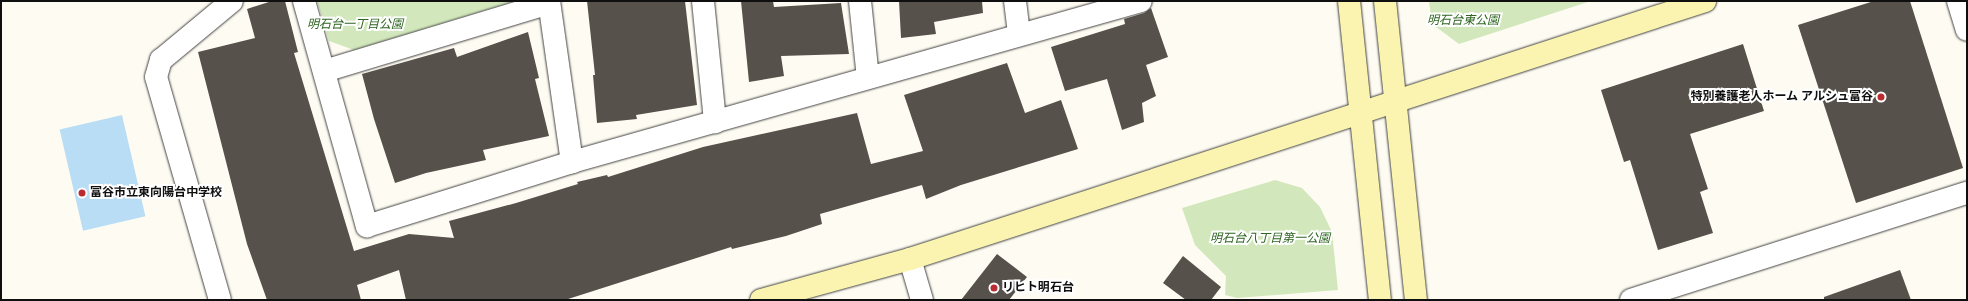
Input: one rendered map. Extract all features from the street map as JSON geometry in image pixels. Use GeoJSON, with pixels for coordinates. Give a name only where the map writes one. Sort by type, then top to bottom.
{"type":"FeatureCollection","features":[{"type":"Feature","properties":{"kind":"street"},"geometry":{"type":"LineString","coordinates":[[220,300],[156,77],[161,60],[232,1]]}},
{"type":"Feature","properties":{"kind":"street"},"geometry":{"type":"LineString","coordinates":[[304,1],[367,226],[572,162],[1019,34],[1141,1]]}},
{"type":"Feature","properties":{"kind":"street"},"geometry":{"type":"LineString","coordinates":[[703,1],[715,122]]}},
{"type":"Feature","properties":{"kind":"street"},"geometry":{"type":"LineString","coordinates":[[860,1],[868,78]]}},
{"type":"Feature","properties":{"kind":"street"},"geometry":{"type":"LineString","coordinates":[[1015,1],[1019,34]]}},
{"type":"Feature","properties":{"kind":"street"},"geometry":{"type":"LineString","coordinates":[[1349,1],[1380,300]]}},
{"type":"Feature","properties":{"kind":"street"},"geometry":{"type":"LineString","coordinates":[[1385,1],[1416,300]]}},
{"type":"Feature","properties":{"kind":"street"},"geometry":{"type":"LineString","coordinates":[[1958,1],[1967,30]]}},
{"type":"Feature","properties":{"kind":"street"},"geometry":{"type":"LineString","coordinates":[[324,70],[549,2],[572,162]]}},
{"type":"Feature","properties":{"kind":"street"},"geometry":{"type":"LineString","coordinates":[[761,300],[910,259],[1395,103],[1698,2]]}},
{"type":"Feature","properties":{"kind":"street"},"geometry":{"type":"LineString","coordinates":[[1631,300],[1967,193]]}},
{"type":"Feature","properties":{"kind":"street"},"geometry":{"type":"LineString","coordinates":[[910,259],[922,300]]}},
{"type":"Feature","properties":{"kind":"green space","name":"明石台一丁目公園"},"geometry":{"type":"Polygon","coordinates":[[[317,1],[515,1],[354,50],[329,41],[317,1]]]}},
{"type":"Feature","properties":{"kind":"green space","name":"明石台東公園"},"geometry":{"type":"Polygon","coordinates":[[[1429,1],[1591,1],[1459,44],[1432,24],[1429,1]]]}},
{"type":"Feature","properties":{"kind":"green space","name":"明石台八丁目第一公園"},"geometry":{"type":"Polygon","coordinates":[[[1275,180],[1302,188],[1320,207],[1332,232],[1338,290],[1237,298],[1225,295],[1226,276],[1195,245],[1182,208],[1275,180]]]}},
{"type":"Feature","properties":{"kind":"water"},"geometry":{"type":"Polygon","coordinates":[[[122,115],[145,216],[83,231],[60,129],[122,115]]]}},
{"type":"Feature","properties":{"kind":"building"},"geometry":{"type":"Polygon","coordinates":[[[272,1],[285,1],[298,52],[294,53],[354,251],[409,234],[454,238],[449,221],[516,203],[578,184],[577,182],[607,175],[608,177],[703,147],[857,113],[871,164],[923,151],[904,95],[1007,63],[1025,113],[1061,100],[1078,149],[961,185],[926,199],[922,185],[820,214],[822,224],[786,236],[732,249],[731,247],[565,300],[406,300],[399,270],[357,285],[361,300],[267,300],[247,244],[198,52],[255,38],[247,9],[272,1]]]}},
{"type":"Feature","properties":{"kind":"building"},"geometry":{"type":"Polygon","coordinates":[[[587,1],[685,1],[697,105],[636,115],[637,119],[597,123],[593,75],[595,75],[587,1]]]}},
{"type":"Feature","properties":{"kind":"building"},"geometry":{"type":"Polygon","coordinates":[[[741,1],[773,1],[774,7],[841,3],[849,54],[781,56],[784,76],[749,82],[741,1]]]}},
{"type":"Feature","properties":{"kind":"building"},"geometry":{"type":"Polygon","coordinates":[[[899,1],[982,1],[983,13],[934,22],[936,34],[901,38],[899,1]]]}},
{"type":"Feature","properties":{"kind":"building","name":"特別養護老人ホーム アルシュ富谷"},"geometry":{"type":"Polygon","coordinates":[[[1874,1],[1910,1],[1963,168],[1856,203],[1798,25],[1874,1]]]}},
{"type":"Feature","properties":{"kind":"building"},"geometry":{"type":"Polygon","coordinates":[[[1151,8],[1168,57],[1146,65],[1156,96],[1142,103],[1144,122],[1122,130],[1107,79],[1065,91],[1051,47],[1125,24],[1124,19],[1144,13],[1151,8]]]}},
{"type":"Feature","properties":{"kind":"building"},"geometry":{"type":"Polygon","coordinates":[[[528,32],[539,78],[535,79],[549,136],[483,150],[486,160],[426,173],[395,183],[374,119],[362,74],[454,48],[457,57],[528,32]]]}},
{"type":"Feature","properties":{"kind":"building"},"geometry":{"type":"Polygon","coordinates":[[[1743,44],[1764,111],[1690,134],[1708,189],[1700,192],[1713,233],[1658,250],[1630,160],[1624,162],[1601,90],[1743,44]]]}},
{"type":"Feature","properties":{"kind":"building","name":"リヒト明石台"},"geometry":{"type":"Polygon","coordinates":[[[997,254],[1027,277],[1009,300],[961,300],[997,254]]]}},
{"type":"Feature","properties":{"kind":"building"},"geometry":{"type":"Polygon","coordinates":[[[1183,256],[1221,287],[1211,300],[1186,300],[1163,283],[1183,256]]]}},
{"type":"Feature","properties":{"kind":"building"},"geometry":{"type":"Polygon","coordinates":[[[1900,270],[1911,300],[1824,300],[1824,297],[1900,270]]]}},
{"type":"Feature","properties":{"kind":"place","name":"特別養護老人ホーム アルシュ富谷"},"geometry":{"type":"Point","coordinates":[1881,97]}},
{"type":"Feature","properties":{"kind":"place","name":"富谷市立東向陽台中学校"},"geometry":{"type":"Point","coordinates":[82,193]}},
{"type":"Feature","properties":{"kind":"place","name":"リヒト明石台"},"geometry":{"type":"Point","coordinates":[994,288]}}]}
